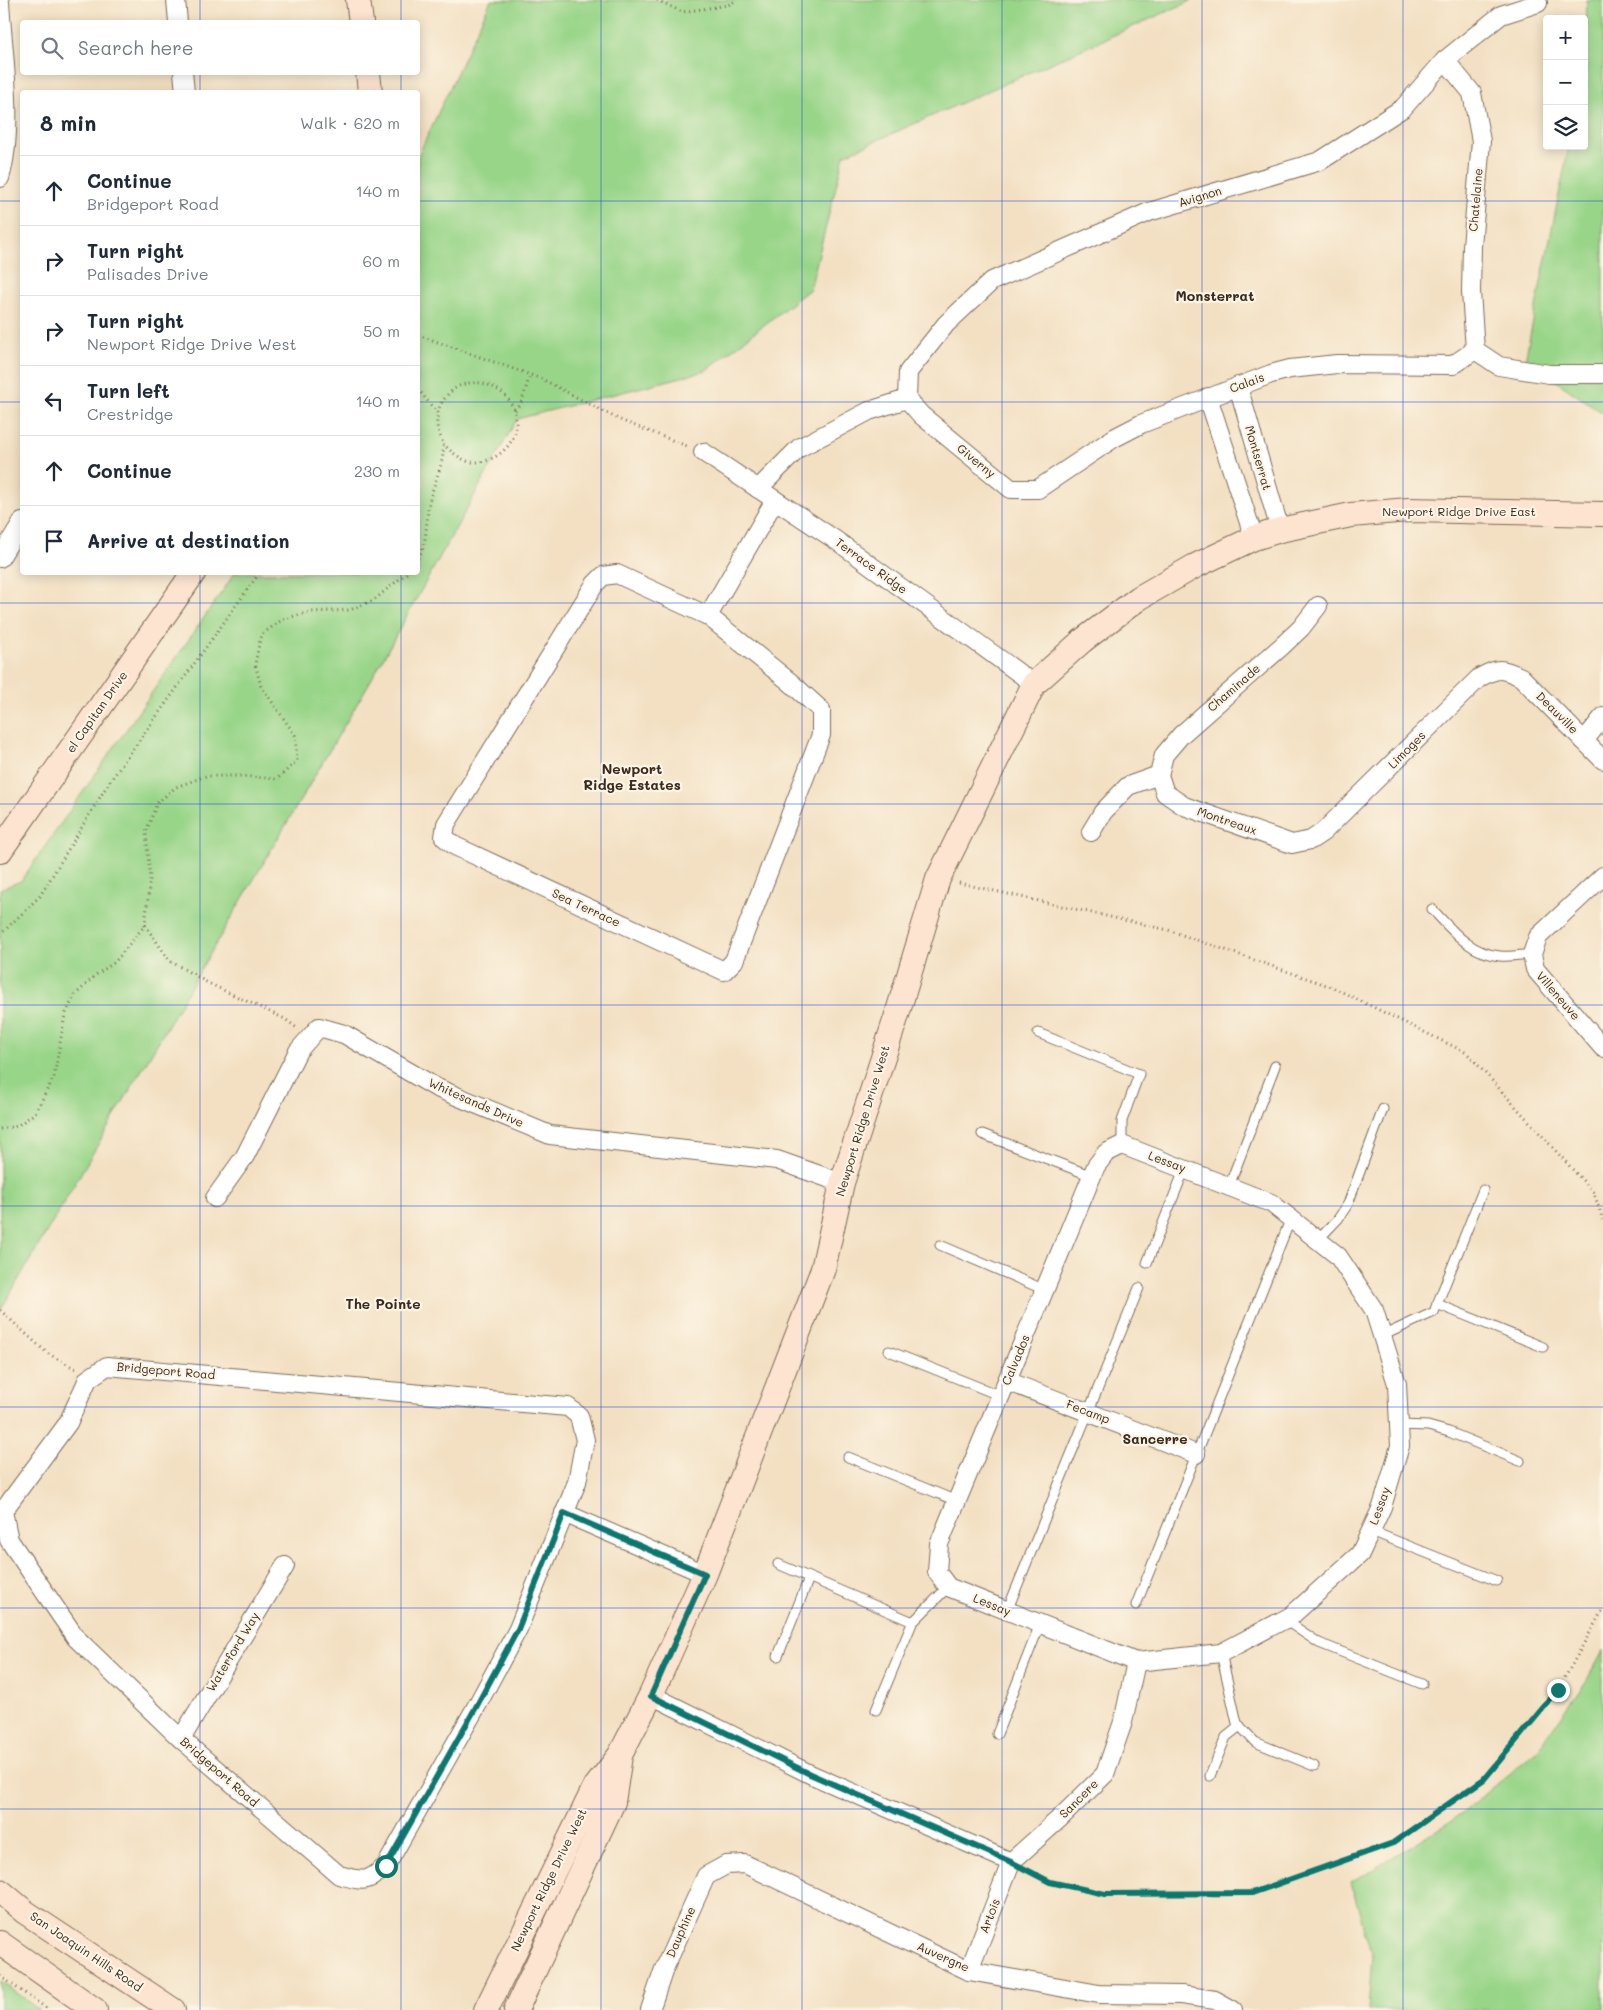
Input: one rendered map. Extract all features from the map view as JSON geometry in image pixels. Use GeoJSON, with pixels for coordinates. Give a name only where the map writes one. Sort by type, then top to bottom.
{"type":"FeatureCollection","features":[{"type":"Feature","properties":{"kind":"street"},"geometry":{"type":"LineString","coordinates":[[176,0],[178,20]]}},
{"type":"Feature","properties":{"kind":"street"},"geometry":{"type":"LineString","coordinates":[[358,0],[361,20]]}},
{"type":"Feature","properties":{"kind":"street"},"geometry":{"type":"LineString","coordinates":[[0,2],[7,107],[6,134],[0,178]]}},
{"type":"Feature","properties":{"kind":"street","name":"Avignon"},"geometry":{"type":"LineString","coordinates":[[906,398],[908,372],[946,324],[992,281],[1149,212],[1320,161],[1403,108],[1445,60],[1502,15],[1538,3]]}},
{"type":"Feature","properties":{"kind":"street","name":"Chatelaine"},"geometry":{"type":"LineString","coordinates":[[1445,60],[1472,93],[1481,141],[1470,292],[1476,350]]}},
{"type":"Feature","properties":{"kind":"street"},"geometry":{"type":"LineString","coordinates":[[183,75],[185,90]]}},
{"type":"Feature","properties":{"kind":"street"},"geometry":{"type":"LineString","coordinates":[[368,75],[370,90]]}},
{"type":"Feature","properties":{"kind":"street"},"geometry":{"type":"LineString","coordinates":[[1476,350],[1499,366],[1550,374],[1603,374]]}},
{"type":"Feature","properties":{"kind":"street","name":"Calais"},"geometry":{"type":"LineString","coordinates":[[1038,489],[1114,438],[1142,424],[1208,397],[1284,371],[1337,364],[1453,365],[1476,350]]}},
{"type":"Feature","properties":{"kind":"street","name":"Montserrat"},"geometry":{"type":"LineString","coordinates":[[1238,386],[1254,447],[1280,530]]}},
{"type":"Feature","properties":{"kind":"street"},"geometry":{"type":"LineString","coordinates":[[1208,397],[1254,538]]}},
{"type":"Feature","properties":{"kind":"street"},"geometry":{"type":"LineString","coordinates":[[758,489],[799,448],[869,411],[906,398]]}},
{"type":"Feature","properties":{"kind":"street","name":"Giverny"},"geometry":{"type":"LineString","coordinates":[[906,398],[921,415],[1011,489],[1038,489]]}},
{"type":"Feature","properties":{"kind":"street"},"geometry":{"type":"LineString","coordinates":[[1228,456],[1254,447]]}},
{"type":"Feature","properties":{"kind":"street","name":"Terrace Ridge"},"geometry":{"type":"LineString","coordinates":[[703,452],[844,546],[1034,684]]}},
{"type":"Feature","properties":{"kind":"street"},"geometry":{"type":"LineString","coordinates":[[708,616],[775,500]]}},
{"type":"Feature","properties":{"kind":"street","name":"Newport Ridge Drive East"},"geometry":{"type":"LineString","coordinates":[[1034,684],[1082,640],[1139,598],[1195,566],[1254,538],[1280,530],[1351,515],[1408,510],[1603,514]]}},
{"type":"Feature","properties":{"kind":"street"},"geometry":{"type":"LineString","coordinates":[[0,558],[20,525]]}},
{"type":"Feature","properties":{"kind":"street","name":"Sea Terrace"},"geometry":{"type":"LineString","coordinates":[[617,574],[708,616],[790,682],[821,710],[822,735],[734,961],[724,971],[455,846],[444,836],[446,824],[589,592],[603,576],[617,574]]}},
{"type":"Feature","properties":{"kind":"street","name":"el Capitan Drive"},"geometry":{"type":"LineString","coordinates":[[0,851],[192,575]]}},
{"type":"Feature","properties":{"kind":"street","name":"Chaminade"},"geometry":{"type":"LineString","coordinates":[[1159,775],[1164,755],[1181,735],[1282,646],[1301,628],[1318,606]]}},
{"type":"Feature","properties":{"kind":"street","name":"Limoges"},"geometry":{"type":"LineString","coordinates":[[1310,840],[1323,832],[1479,678],[1493,670],[1507,671]]}},
{"type":"Feature","properties":{"kind":"street","name":"Deauville"},"geometry":{"type":"LineString","coordinates":[[1507,671],[1521,677],[1603,760]]}},
{"type":"Feature","properties":{"kind":"street","name":"Newport Ridge Drive West"},"geometry":{"type":"LineString","coordinates":[[486,2010],[594,1789],[620,1755],[651,1696],[705,1574],[824,1269],[842,1183],[896,1018],[938,879],[1034,684]]}},
{"type":"Feature","properties":{"kind":"street"},"geometry":{"type":"LineString","coordinates":[[1584,741],[1603,717]]}},
{"type":"Feature","properties":{"kind":"street"},"geometry":{"type":"LineString","coordinates":[[1091,832],[1104,812],[1128,786],[1159,775]]}},
{"type":"Feature","properties":{"kind":"street","name":"Montreaux"},"geometry":{"type":"LineString","coordinates":[[1159,775],[1165,793],[1184,806],[1292,844],[1310,840]]}},
{"type":"Feature","properties":{"kind":"street"},"geometry":{"type":"LineString","coordinates":[[1532,954],[1538,937],[1603,876]]}},
{"type":"Feature","properties":{"kind":"street","name":"Villeneuve"},"geometry":{"type":"LineString","coordinates":[[1532,954],[1535,969],[1603,1048]]}},
{"type":"Feature","properties":{"kind":"street","name":"Whitesands Drive"},"geometry":{"type":"LineString","coordinates":[[309,1038],[319,1027],[344,1034],[437,1088],[550,1135],[777,1160],[842,1183]]}},
{"type":"Feature","properties":{"kind":"street"},"geometry":{"type":"LineString","coordinates":[[215,1198],[245,1156],[298,1051],[309,1038]]}},
{"type":"Feature","properties":{"kind":"street","name":"Lessay"},"geometry":{"type":"LineString","coordinates":[[948,1587],[1136,1662],[1222,1653],[1291,1616],[1360,1554],[1382,1508],[1400,1446],[1397,1384],[1374,1310],[1338,1256],[1271,1202],[1122,1145]]}},
{"type":"Feature","properties":{"kind":"street","name":"Calvados"},"geometry":{"type":"LineString","coordinates":[[948,1587],[937,1572],[939,1544],[1096,1166],[1106,1153],[1122,1145]]}},
{"type":"Feature","properties":{"kind":"street","name":"Bridgeport Road"},"geometry":{"type":"LineString","coordinates":[[107,1366],[568,1407],[579,1416],[585,1440],[577,1482],[518,1629],[386,1866],[376,1875],[363,1881],[339,1875],[181,1739],[76,1638],[9,1540],[3,1510],[68,1423],[88,1379],[107,1366]]}},
{"type":"Feature","properties":{"kind":"street","name":"Fecamp"},"geometry":{"type":"LineString","coordinates":[[1004,1389],[1088,1412],[1196,1454]]}},
{"type":"Feature","properties":{"kind":"street"},"geometry":{"type":"LineString","coordinates":[[564,1513],[705,1574]]}},
{"type":"Feature","properties":{"kind":"street","name":"Waterford Way"},"geometry":{"type":"LineString","coordinates":[[181,1739],[285,1566]]}},
{"type":"Feature","properties":{"kind":"street","name":"Sancere"},"geometry":{"type":"LineString","coordinates":[[1011,1862],[1059,1820],[1105,1774],[1123,1722],[1136,1662]]}},
{"type":"Feature","properties":{"kind":"street"},"geometry":{"type":"LineString","coordinates":[[651,1696],[810,1774],[1011,1862]]}},
{"type":"Feature","properties":{"kind":"street","name":"Newport Ridge Drive West"},"geometry":{"type":"LineString","coordinates":[[516,2010],[613,1802],[620,1755]]}},
{"type":"Feature","properties":{"kind":"street","name":"Artois"},"geometry":{"type":"LineString","coordinates":[[969,1971],[1011,1862]]}},
{"type":"Feature","properties":{"kind":"street","name":"Auvergne"},"geometry":{"type":"LineString","coordinates":[[726,1865],[746,1864],[969,1971],[1099,1994],[1181,1995],[1215,2000],[1232,2010]]}},
{"type":"Feature","properties":{"kind":"street","name":"Dauphine"},"geometry":{"type":"LineString","coordinates":[[650,2010],[664,1969],[706,1876],[726,1865]]}},
{"type":"Feature","properties":{"kind":"street","name":"San Joaquin Hills Road"},"geometry":{"type":"LineString","coordinates":[[0,1892],[26,1912],[173,2010]]}},
{"type":"Feature","properties":{"kind":"street"},"geometry":{"type":"LineString","coordinates":[[0,1943],[94,2010]]}},
{"type":"Feature","properties":{"kind":"lane"},"geometry":{"type":"LineString","coordinates":[[1432,909],[1461,939],[1480,952],[1501,956],[1532,954]]}},
{"type":"Feature","properties":{"kind":"lane"},"geometry":{"type":"LineString","coordinates":[[1038,1033],[1139,1074],[1122,1121],[1122,1145]]}},
{"type":"Feature","properties":{"kind":"lane"},"geometry":{"type":"LineString","coordinates":[[1228,1186],[1276,1066]]}},
{"type":"Feature","properties":{"kind":"lane"},"geometry":{"type":"LineString","coordinates":[[1318,1240],[1338,1219],[1348,1204],[1383,1109]]}},
{"type":"Feature","properties":{"kind":"lane"},"geometry":{"type":"LineString","coordinates":[[982,1134],[1092,1176]]}},
{"type":"Feature","properties":{"kind":"lane"},"geometry":{"type":"LineString","coordinates":[[1147,1263],[1185,1168]]}},
{"type":"Feature","properties":{"kind":"lane"},"geometry":{"type":"LineString","coordinates":[[1382,1336],[1434,1312],[1483,1190]]}},
{"type":"Feature","properties":{"kind":"lane"},"geometry":{"type":"LineString","coordinates":[[1136,1604],[1291,1218]]}},
{"type":"Feature","properties":{"kind":"lane"},"geometry":{"type":"LineString","coordinates":[[940,1245],[1045,1290]]}},
{"type":"Feature","properties":{"kind":"lane"},"geometry":{"type":"LineString","coordinates":[[1008,1611],[1138,1288]]}},
{"type":"Feature","properties":{"kind":"lane"},"geometry":{"type":"LineString","coordinates":[[1437,1304],[1543,1347]]}},
{"type":"Feature","properties":{"kind":"lane"},"geometry":{"type":"LineString","coordinates":[[889,1351],[1004,1389]]}},
{"type":"Feature","properties":{"kind":"lane"},"geometry":{"type":"LineString","coordinates":[[1399,1425],[1428,1426],[1520,1461]]}},
{"type":"Feature","properties":{"kind":"lane"},"geometry":{"type":"LineString","coordinates":[[848,1457],[957,1501]]}},
{"type":"Feature","properties":{"kind":"lane"},"geometry":{"type":"LineString","coordinates":[[1371,1531],[1497,1581]]}},
{"type":"Feature","properties":{"kind":"lane"},"geometry":{"type":"LineString","coordinates":[[778,1564],[913,1621]]}},
{"type":"Feature","properties":{"kind":"lane"},"geometry":{"type":"LineString","coordinates":[[778,1656],[809,1578]]}},
{"type":"Feature","properties":{"kind":"lane"},"geometry":{"type":"LineString","coordinates":[[876,1710],[913,1621],[948,1587]]}},
{"type":"Feature","properties":{"kind":"lane"},"geometry":{"type":"LineString","coordinates":[[1284,1620],[1319,1643],[1422,1684]]}},
{"type":"Feature","properties":{"kind":"lane"},"geometry":{"type":"LineString","coordinates":[[997,1734],[1040,1624]]}},
{"type":"Feature","properties":{"kind":"lane"},"geometry":{"type":"LineString","coordinates":[[1222,1653],[1237,1723],[1255,1742],[1314,1766]]}},
{"type":"Feature","properties":{"kind":"lane"},"geometry":{"type":"LineString","coordinates":[[1210,1776],[1226,1737],[1240,1726]]}},
{"type":"Feature","properties":{"kind":"path"},"geometry":{"type":"LineString","coordinates":[[657,0],[682,12],[728,5],[737,0]]}},
{"type":"Feature","properties":{"kind":"path"},"geometry":{"type":"LineString","coordinates":[[420,336],[530,374],[620,420],[703,452]]}},
{"type":"Feature","properties":{"kind":"path"},"geometry":{"type":"LineString","coordinates":[[515,410],[522,401],[530,374]]}},
{"type":"Feature","properties":{"kind":"path"},"geometry":{"type":"LineString","coordinates":[[475,382],[492,385],[506,395],[515,410],[516,426],[511,442],[500,454],[486,461],[469,461],[454,455],[443,444],[437,429],[437,413],[445,397],[458,386],[475,382]]}},
{"type":"Feature","properties":{"kind":"path"},"geometry":{"type":"LineString","coordinates":[[420,392],[437,413]]}},
{"type":"Feature","properties":{"kind":"path"},"geometry":{"type":"LineString","coordinates":[[420,555],[423,550],[430,501],[441,460],[443,444]]}},
{"type":"Feature","properties":{"kind":"path"},"geometry":{"type":"LineString","coordinates":[[0,935],[40,896],[108,784],[258,575]]}},
{"type":"Feature","properties":{"kind":"path"},"geometry":{"type":"LineString","coordinates":[[0,1129],[17,1126],[35,1112],[54,1077],[65,1016],[75,995],[97,974],[115,962],[145,925],[150,879],[146,832],[157,803],[176,787],[206,776],[277,779],[297,761],[295,736],[261,686],[255,664],[261,635],[282,619],[310,612],[350,610],[366,604],[374,600],[404,575]]}},
{"type":"Feature","properties":{"kind":"path"},"geometry":{"type":"LineString","coordinates":[[938,879],[1168,930],[1332,986],[1467,1053],[1594,1193],[1603,1220]]}},
{"type":"Feature","properties":{"kind":"path"},"geometry":{"type":"LineString","coordinates":[[145,925],[170,961],[208,982],[285,1019],[309,1038]]}},
{"type":"Feature","properties":{"kind":"path"},"geometry":{"type":"LineString","coordinates":[[0,1310],[47,1353],[71,1365],[88,1379]]}},
{"type":"Feature","properties":{"kind":"path"},"geometry":{"type":"LineString","coordinates":[[1011,1862],[1050,1882],[1105,1894],[1252,1893],[1393,1843],[1484,1779],[1558,1690],[1603,1608]]}},
{"type":"Feature","properties":{"kind":"path"},"geometry":{"type":"LineString","coordinates":[[0,1976],[49,2010]]}},
{"type":"Feature","properties":{"kind":"green space"},"geometry":{"type":"Polygon","coordinates":[[[491,0],[1193,0],[844,155],[810,289],[705,371],[517,419],[371,680],[0,1311],[0,889],[21,881],[234,575],[420,575],[420,152],[491,0]]]}},
{"type":"Feature","properties":{"kind":"green space"},"geometry":{"type":"Polygon","coordinates":[[[1587,0],[1603,0],[1603,413],[1525,360],[1568,150],[1588,150],[1587,0]]]}},
{"type":"Feature","properties":{"kind":"green space"},"geometry":{"type":"Polygon","coordinates":[[[1603,1650],[1603,2010],[1368,2010],[1372,1956],[1351,1883],[1459,1816],[1538,1750],[1587,1680],[1603,1650]]]}},
{"type":"Feature","properties":{"kind":"green space"},"geometry":{"type":"Polygon","coordinates":[[[0,1981],[39,2010],[0,2010],[0,1981]]]}},
{"type":"Feature","properties":{"kind":"district","name":"Monsterrat"},"geometry":{"type":"Point","coordinates":[1215,296]}},
{"type":"Feature","properties":{"kind":"district","name":"Newport Ridge Estates"},"geometry":{"type":"Point","coordinates":[632,778]}},
{"type":"Feature","properties":{"kind":"district","name":"The Pointe"},"geometry":{"type":"Point","coordinates":[383,1304]}},
{"type":"Feature","properties":{"kind":"district","name":"Sancerre"},"geometry":{"type":"Point","coordinates":[1155,1439]}},
{"type":"Feature","properties":{"kind":"route"},"geometry":{"type":"LineString","coordinates":[[386,1866],[518,1629],[564,1513],[705,1574],[651,1696],[810,1774],[1011,1862],[1050,1882],[1105,1894],[1252,1893],[1393,1843],[1484,1779],[1558,1690]]}}]}
